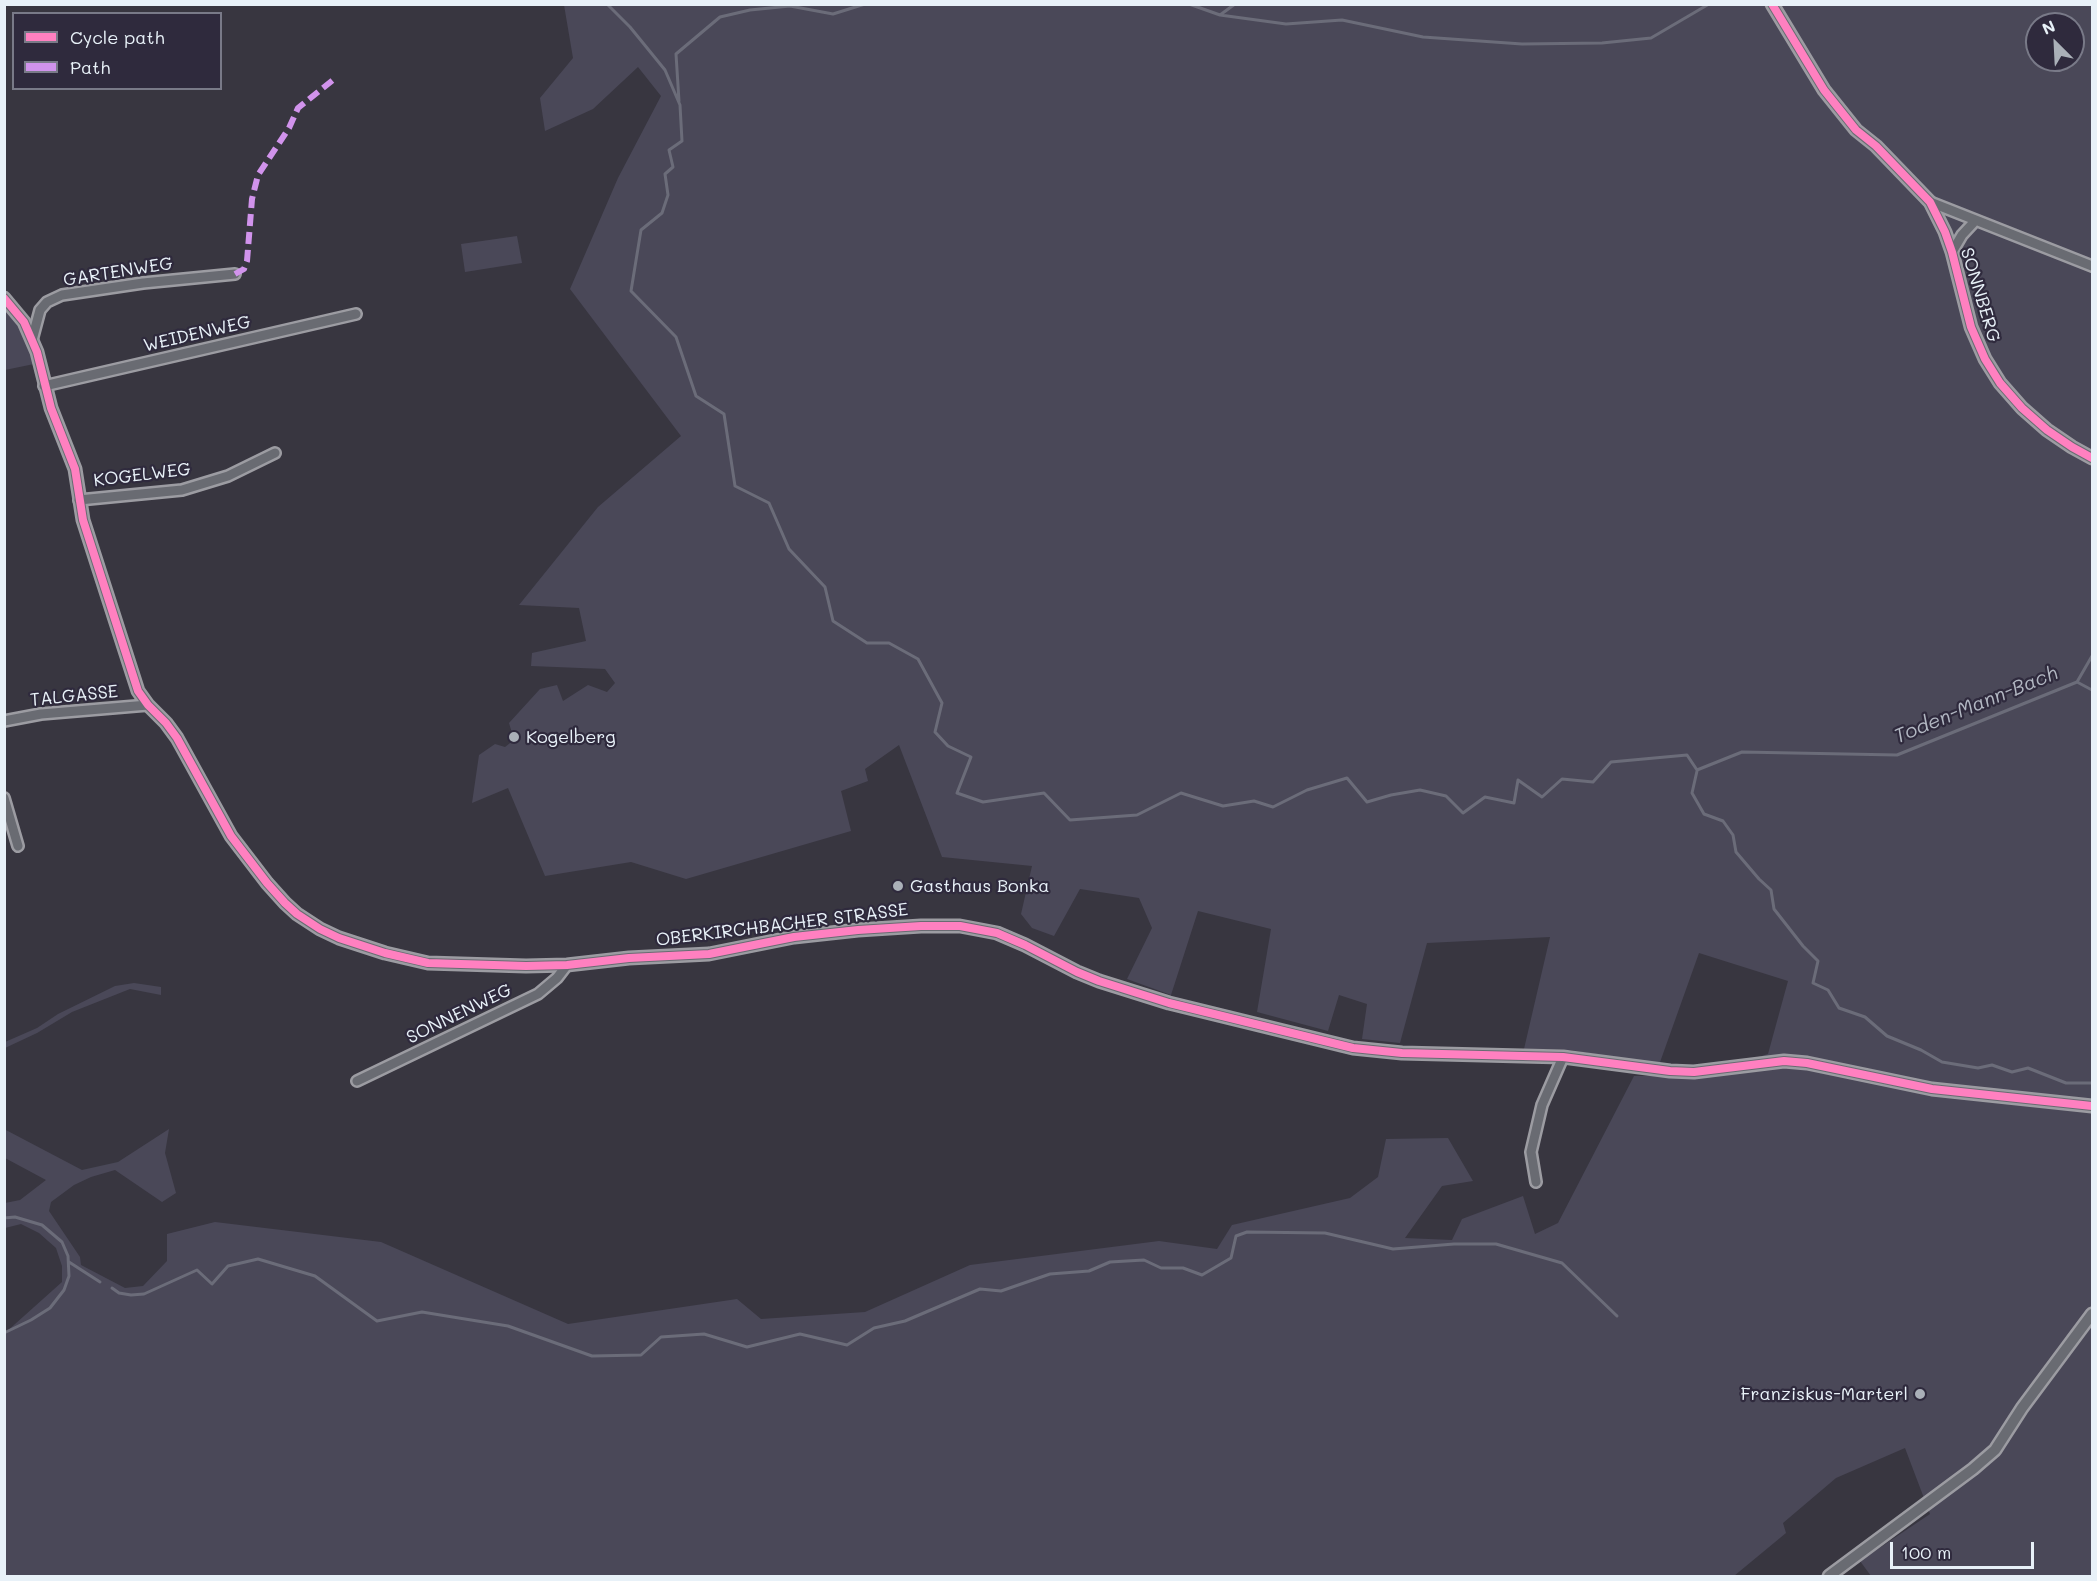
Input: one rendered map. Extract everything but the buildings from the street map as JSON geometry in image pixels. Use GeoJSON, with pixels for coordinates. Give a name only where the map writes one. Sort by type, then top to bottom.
{"type":"FeatureCollection","features":[{"type":"Feature","properties":{"kind":"street"},"geometry":{"type":"LineString","coordinates":[[1772,4],[1824,90],[1856,130],[1876,146],[1930,202]]}},
{"type":"Feature","properties":{"kind":"street","name":"SONNBERG"},"geometry":{"type":"LineString","coordinates":[[1930,202],[2092,266]]}},
{"type":"Feature","properties":{"kind":"street","name":"SONNBERG"},"geometry":{"type":"LineString","coordinates":[[1930,202],[1952,252],[1971,327],[1985,359],[2000,383],[2022,408],[2047,430],[2092,458]]}},
{"type":"Feature","properties":{"kind":"street"},"geometry":{"type":"LineString","coordinates":[[1952,252],[1962,235],[1975,221]]}},
{"type":"Feature","properties":{"kind":"street","name":"GARTENWEG"},"geometry":{"type":"LineString","coordinates":[[32,340],[40,310],[47,302],[62,296],[78,291],[235,274]]}},
{"type":"Feature","properties":{"kind":"street","name":"OBERKIRCHBACHER STRASSE"},"geometry":{"type":"LineString","coordinates":[[4,298],[24,322],[32,340],[44,386],[77,478],[82,520],[138,691],[177,738],[231,836],[285,903],[320,929],[362,946],[428,963],[499,966],[567,964],[709,954],[794,937],[851,931],[960,926],[997,933],[1088,976],[1169,1003],[1353,1048],[1402,1053],[1563,1057],[1694,1072],[1784,1061],[1932,1089],[2092,1106]]}},
{"type":"Feature","properties":{"kind":"street","name":"WEIDENWEG"},"geometry":{"type":"LineString","coordinates":[[44,386],[356,314]]}},
{"type":"Feature","properties":{"kind":"street","name":"KOGELWEG"},"geometry":{"type":"LineString","coordinates":[[79,500],[182,490],[228,476],[274,453]]}},
{"type":"Feature","properties":{"kind":"street","name":"TALGASSE"},"geometry":{"type":"LineString","coordinates":[[4,722],[41,714],[148,705]]}},
{"type":"Feature","properties":{"kind":"street"},"geometry":{"type":"LineString","coordinates":[[4,798],[18,846]]}},
{"type":"Feature","properties":{"kind":"street","name":"SONNENWEG"},"geometry":{"type":"LineString","coordinates":[[357,1081],[538,994],[557,978],[567,964]]}},
{"type":"Feature","properties":{"kind":"street"},"geometry":{"type":"LineString","coordinates":[[1536,1182],[1531,1152],[1542,1105],[1563,1057]]}},
{"type":"Feature","properties":{"kind":"street"},"geometry":{"type":"LineString","coordinates":[[1829,1576],[1995,1450],[2022,1408],[2092,1314]]}},
{"type":"Feature","properties":{"kind":"shaded area"},"geometry":{"type":"Polygon","coordinates":[[[564,5],[2092,5],[2092,1576],[1871,1576],[1860,1561],[1930,1514],[1905,1448],[1836,1478],[1783,1523],[1786,1533],[1734,1576],[5,1576],[5,1333],[62,1282],[62,1266],[56,1248],[39,1233],[21,1224],[5,1228],[5,1203],[20,1200],[46,1180],[5,1158],[4,1129],[82,1170],[118,1162],[169,1129],[165,1153],[176,1193],[162,1202],[115,1170],[74,1185],[51,1202],[49,1211],[80,1257],[81,1265],[125,1288],[143,1286],[167,1261],[167,1234],[215,1222],[381,1242],[568,1324],[737,1299],[761,1319],[865,1312],[970,1265],[1159,1241],[1217,1249],[1232,1225],[1350,1198],[1378,1177],[1386,1139],[1448,1138],[1473,1181],[1442,1186],[1405,1238],[1452,1240],[1462,1219],[1523,1196],[1535,1234],[1558,1223],[1634,1076],[1696,1076],[1768,1054],[1788,981],[1699,953],[1659,1065],[1570,1050],[1524,1049],[1550,937],[1427,943],[1400,1043],[1362,1039],[1367,1004],[1339,995],[1328,1031],[1257,1012],[1271,929],[1198,911],[1171,995],[1127,979],[1152,928],[1139,898],[1080,889],[1054,936],[1032,928],[1021,914],[1032,866],[942,857],[899,745],[865,769],[868,781],[841,791],[851,831],[686,879],[631,862],[545,876],[508,788],[472,803],[479,755],[495,744],[505,747],[514,740],[509,723],[540,689],[557,685],[563,701],[588,685],[607,692],[615,683],[605,669],[531,666],[532,653],[586,641],[579,608],[519,605],[598,507],[681,436],[570,289],[618,178],[661,96],[638,67],[593,109],[545,131],[540,98],[573,58],[564,5]]]}},
{"type":"Feature","properties":{"kind":"shaded area"},"geometry":{"type":"Polygon","coordinates":[[[517,236],[522,263],[465,272],[461,244],[517,236]]]}},
{"type":"Feature","properties":{"kind":"shaded area"},"geometry":{"type":"Polygon","coordinates":[[[4,308],[15,319],[28,343],[34,364],[5,370],[4,308]]]}},
{"type":"Feature","properties":{"kind":"shaded area"},"geometry":{"type":"Polygon","coordinates":[[[134,983],[161,987],[161,995],[130,989],[72,1012],[37,1033],[5,1048],[5,1042],[37,1028],[58,1014],[115,986],[134,983]]]}},
{"type":"Feature","properties":{"kind":"waterway","name":"Toden-Mann-Bach"},"geometry":{"type":"LineString","coordinates":[[607,4],[630,27],[665,70],[680,105],[682,141],[669,150],[673,167],[665,174],[668,195],[662,213],[641,230],[631,291],[676,337],[696,396],[724,414],[735,486],[769,503],[789,549],[825,587],[833,621],[867,643],[889,643],[918,659],[942,703],[935,732],[948,746],[971,757],[957,793],[983,802],[1044,793],[1070,820],[1137,815],[1181,793],[1223,806],[1254,801],[1273,807],[1307,790],[1347,778],[1367,802],[1420,790],[1446,796],[1463,813],[1485,797],[1514,803],[1518,780],[1542,797],[1562,779],[1593,782],[1611,762],[1687,755],[1697,770],[1742,752],[1897,755],[2077,682],[2092,690]]}},
{"type":"Feature","properties":{"kind":"waterway"},"geometry":{"type":"LineString","coordinates":[[679,101],[676,54],[720,17],[750,10],[790,6],[833,14],[865,4]]}},
{"type":"Feature","properties":{"kind":"waterway"},"geometry":{"type":"LineString","coordinates":[[1189,4],[1220,15],[1286,24],[1342,20],[1423,37],[1522,44],[1602,43],[1651,38],[1709,4]]}},
{"type":"Feature","properties":{"kind":"waterway"},"geometry":{"type":"LineString","coordinates":[[1220,15],[1235,4]]}},
{"type":"Feature","properties":{"kind":"waterway"},"geometry":{"type":"LineString","coordinates":[[2077,682],[2092,656]]}},
{"type":"Feature","properties":{"kind":"waterway"},"geometry":{"type":"LineString","coordinates":[[1697,771],[1692,793],[1704,814],[1723,821],[1733,835],[1736,852],[1771,890],[1774,909],[1818,961],[1813,983],[1828,990],[1839,1008],[1865,1017],[1887,1036],[1921,1050],[1942,1062],[1978,1068],[1992,1065],[2012,1072],[2028,1068],[2066,1083],[2092,1083]]}},
{"type":"Feature","properties":{"kind":"waterway"},"geometry":{"type":"LineString","coordinates":[[4,1218],[15,1217],[42,1225],[62,1242],[68,1256],[69,1276],[64,1290],[50,1308],[4,1333]]}},
{"type":"Feature","properties":{"kind":"waterway"},"geometry":{"type":"LineString","coordinates":[[112,1288],[119,1293],[144,1294],[197,1270],[212,1284],[228,1266],[258,1259],[315,1276],[377,1321],[422,1312],[508,1326],[592,1356],[641,1355],[661,1337],[704,1334],[747,1347],[800,1334],[847,1345],[874,1328],[905,1321],[980,1289],[1001,1291],[1050,1274],[1089,1271],[1110,1262],[1144,1260],[1161,1268],[1183,1268],[1202,1275],[1231,1258],[1236,1236],[1247,1232],[1325,1233],[1393,1249],[1454,1244],[1496,1244],[1562,1263],[1617,1316]]}},
{"type":"Feature","properties":{"kind":"waterway"},"geometry":{"type":"LineString","coordinates":[[69,1262],[100,1282]]}},
{"type":"Feature","properties":{"kind":"marked path"},"geometry":{"type":"LineString","coordinates":[[235,274],[244,269],[247,261],[252,199],[258,175],[289,128],[298,108],[333,80]]}},
{"type":"Feature","properties":{"kind":"cycle path"},"geometry":{"type":"LineString","coordinates":[[1772,4],[1824,90],[1856,130],[1876,146],[1930,202],[1952,252],[1971,327],[1985,359],[2000,383],[2022,408],[2047,430],[2092,458]]}},
{"type":"Feature","properties":{"kind":"cycle path"},"geometry":{"type":"LineString","coordinates":[[4,298],[24,322],[37,352],[51,408],[75,469],[83,520],[138,691],[177,738],[231,836],[267,883],[297,914],[339,938],[385,953],[428,963],[526,966],[709,954],[794,937],[858,930],[960,926],[997,933],[1099,981],[1169,1003],[1353,1048],[1402,1053],[1563,1057],[1694,1072],[1784,1061],[1807,1063],[1932,1089],[2092,1106]]}},
{"type":"Feature","properties":{"kind":"place","name":"Kogelberg"},"geometry":{"type":"Point","coordinates":[514,737]}},
{"type":"Feature","properties":{"kind":"place","name":"Gasthaus Bonka"},"geometry":{"type":"Point","coordinates":[898,886]}},
{"type":"Feature","properties":{"kind":"place","name":"Franziskus-Marterl"},"geometry":{"type":"Point","coordinates":[1920,1394]}}]}
